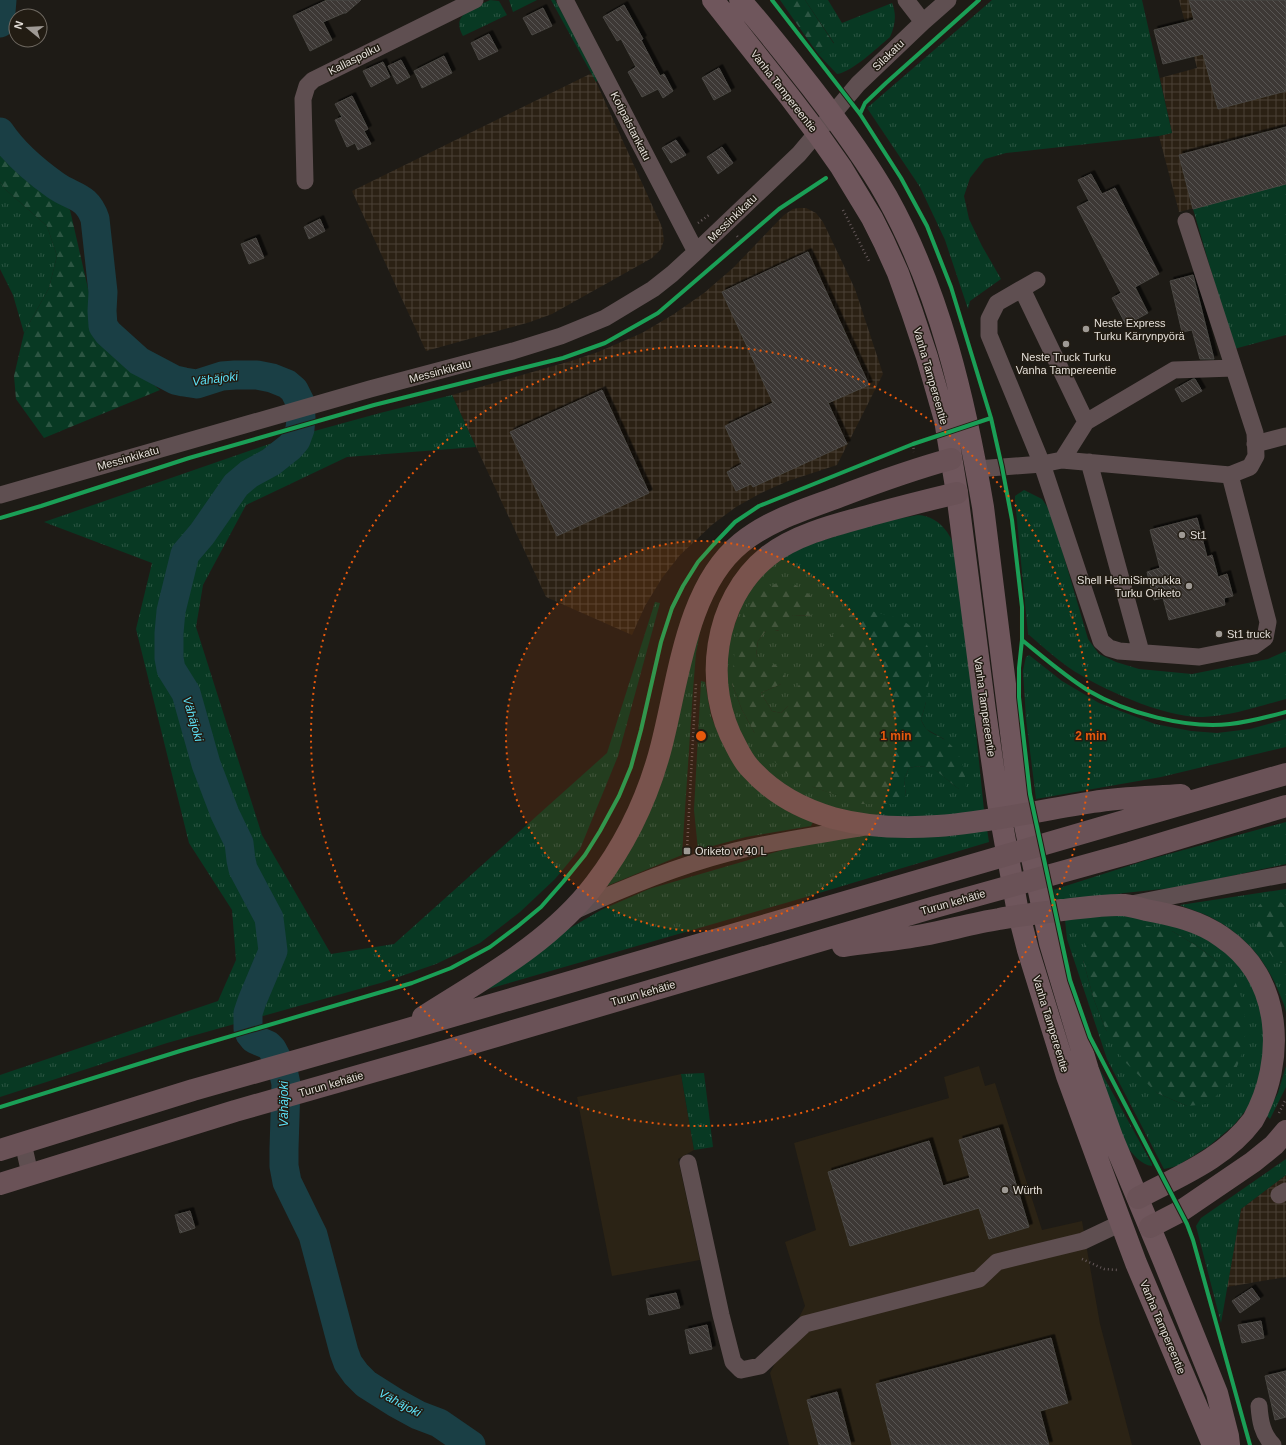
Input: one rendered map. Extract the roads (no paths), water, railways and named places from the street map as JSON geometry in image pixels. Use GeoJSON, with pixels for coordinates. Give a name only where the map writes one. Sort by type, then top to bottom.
{"type":"FeatureCollection","features":[{"type":"Feature","properties":{"kind":"highway"},"geometry":{"type":"LineString","coordinates":[[401,1031],[498,971],[541,939],[569,914],[606,869],[625,837],[644,799],[658,758],[690,628],[700,598],[714,574],[730,553],[766,525],[779,518],[916,469],[951,459]]}},
{"type":"Feature","properties":{"kind":"highway"},"geometry":{"type":"LineString","coordinates":[[957,493],[842,523],[788,543],[759,564],[743,583],[731,605],[722,629],[717,660],[717,685],[719,702],[731,738],[750,768],[773,789],[802,807],[836,819],[874,826],[928,826],[975,822],[1095,801],[1228,791]]}},
{"type":"Feature","properties":{"kind":"highway"},"geometry":{"type":"LineString","coordinates":[[0,1150],[193,1090],[1286,774]]}},
{"type":"Feature","properties":{"kind":"highway","name":"Turun kehätie"},"geometry":{"type":"LineString","coordinates":[[0,1184],[235,1111],[1286,806]]}},
{"type":"Feature","properties":{"kind":"highway"},"geometry":{"type":"LineString","coordinates":[[776,954],[922,936],[1000,918],[1080,908],[1125,905],[1190,920],[1222,936],[1237,948],[1262,979],[1276,1017],[1279,1038],[1276,1069],[1270,1090],[1260,1109],[1232,1143],[1196,1168],[1138,1198]]}},
{"type":"Feature","properties":{"kind":"highway"},"geometry":{"type":"LineString","coordinates":[[1150,1227],[1181,1211],[1253,1162],[1274,1145],[1286,1131]]}},
{"type":"Feature","properties":{"kind":"main road","name":"Vanha Tampereentie"},"geometry":{"type":"LineString","coordinates":[[713,0],[817,133],[841,167],[872,218],[898,272],[927,357],[945,420],[957,493],[998,802],[1017,907],[1028,950],[1067,1076],[1136,1263],[1213,1445]]}},
{"type":"Feature","properties":{"kind":"main road","name":"Vanha Tampereentie"},"geometry":{"type":"LineString","coordinates":[[740,0],[765,29],[832,115],[886,196],[917,260],[937,312],[952,359],[977,469],[983,507],[1018,797],[1050,943],[1088,1070],[1112,1137],[1217,1393],[1229,1445]]}},
{"type":"Feature","properties":{"kind":"main road"},"geometry":{"type":"LineString","coordinates":[[951,459],[977,469],[957,493]]}},
{"type":"Feature","properties":{"kind":"main road"},"geometry":{"type":"LineString","coordinates":[[1138,1198],[1122,1223],[1150,1227]]}},
{"type":"Feature","properties":{"kind":"street","name":"Kallaspolku"},"geometry":{"type":"LineString","coordinates":[[305,181],[303,98],[307,86],[313,80],[475,0]]}},
{"type":"Feature","properties":{"kind":"street","name":"Kotipalstankatu"},"geometry":{"type":"LineString","coordinates":[[565,0],[696,252]]}},
{"type":"Feature","properties":{"kind":"street"},"geometry":{"type":"LineString","coordinates":[[906,0],[922,22]]}},
{"type":"Feature","properties":{"kind":"street","name":"Silakatu"},"geometry":{"type":"LineString","coordinates":[[817,133],[858,84],[922,22],[948,0]]}},
{"type":"Feature","properties":{"kind":"street","name":"Messinkikatu"},"geometry":{"type":"LineString","coordinates":[[0,495],[370,389],[513,351],[582,328],[605,318],[653,289],[672,274],[799,154],[817,133]]}},
{"type":"Feature","properties":{"kind":"street"},"geometry":{"type":"LineString","coordinates":[[977,469],[1042,464],[1062,460],[1230,475],[1250,467],[1256,456],[1254,432],[1186,221]]}},
{"type":"Feature","properties":{"kind":"street"},"geometry":{"type":"LineString","coordinates":[[1037,280],[997,303],[989,319],[989,335],[1042,464],[1101,641],[1109,648],[1199,657],[1254,646],[1265,638],[1268,622],[1230,475]]}},
{"type":"Feature","properties":{"kind":"street"},"geometry":{"type":"LineString","coordinates":[[1022,289],[1086,422]]}},
{"type":"Feature","properties":{"kind":"street"},"geometry":{"type":"LineString","coordinates":[[1062,460],[1086,422],[1174,370],[1234,368]]}},
{"type":"Feature","properties":{"kind":"street"},"geometry":{"type":"LineString","coordinates":[[1255,444],[1286,436]]}},
{"type":"Feature","properties":{"kind":"street"},"geometry":{"type":"LineString","coordinates":[[1089,462],[1141,652]]}},
{"type":"Feature","properties":{"kind":"street"},"geometry":{"type":"LineString","coordinates":[[569,914],[606,896],[682,867],[729,853],[779,842],[874,826]]}},
{"type":"Feature","properties":{"kind":"street"},"geometry":{"type":"LineString","coordinates":[[1125,905],[1286,874]]}},
{"type":"Feature","properties":{"kind":"street"},"geometry":{"type":"LineString","coordinates":[[23,1143],[30,1174]]}},
{"type":"Feature","properties":{"kind":"street"},"geometry":{"type":"LineString","coordinates":[[688,1163],[721,1315],[733,1362],[741,1370],[760,1366],[805,1324],[979,1279],[997,1262],[1083,1241],[1122,1223]]}},
{"type":"Feature","properties":{"kind":"street"},"geometry":{"type":"LineString","coordinates":[[1260,1406],[1260,1420],[1264,1432],[1273,1445]]}},
{"type":"Feature","properties":{"kind":"waterway","name":"Vähäjoki"},"geometry":{"type":"LineString","coordinates":[[0,23],[2,0]]}},
{"type":"Feature","properties":{"kind":"waterway","name":"Vähäjoki"},"geometry":{"type":"LineString","coordinates":[[0,132],[18,154],[32,167],[55,185],[84,201],[92,211],[95,219],[103,292],[103,326],[108,333],[139,361],[175,380],[197,384],[222,376],[257,375],[272,378],[287,384],[294,390],[300,402],[300,429],[296,440],[290,447],[271,462],[249,474],[236,485],[202,534],[185,554],[171,611],[169,658],[171,669],[186,693],[206,764],[225,814],[239,843],[243,869],[269,918],[273,951],[248,1013],[248,1029],[254,1039],[268,1045],[272,1049],[283,1070],[286,1084],[284,1166],[287,1182],[313,1235],[348,1363],[366,1384],[418,1415],[439,1423],[471,1445]]}},
{"type":"Feature","properties":{"kind":"place","name":"Neste Express Turku Kärrynpyörä"},"geometry":{"type":"Point","coordinates":[1086,329]}},
{"type":"Feature","properties":{"kind":"place","name":"Neste Truck Turku Vanha Tampereentie"},"geometry":{"type":"Point","coordinates":[1066,344]}},
{"type":"Feature","properties":{"kind":"place","name":"St1"},"geometry":{"type":"Point","coordinates":[1182,535]}},
{"type":"Feature","properties":{"kind":"place","name":"Shell HelmiSimpukka Turku Oriketo"},"geometry":{"type":"Point","coordinates":[1189,586]}},
{"type":"Feature","properties":{"kind":"place","name":"St1 truck"},"geometry":{"type":"Point","coordinates":[1219,634]}},
{"type":"Feature","properties":{"kind":"place","name":"Oriketo vt 40 L"},"geometry":{"type":"Point","coordinates":[687,851]}},
{"type":"Feature","properties":{"kind":"place","name":"Würth"},"geometry":{"type":"Point","coordinates":[1005,1190]}}]}
